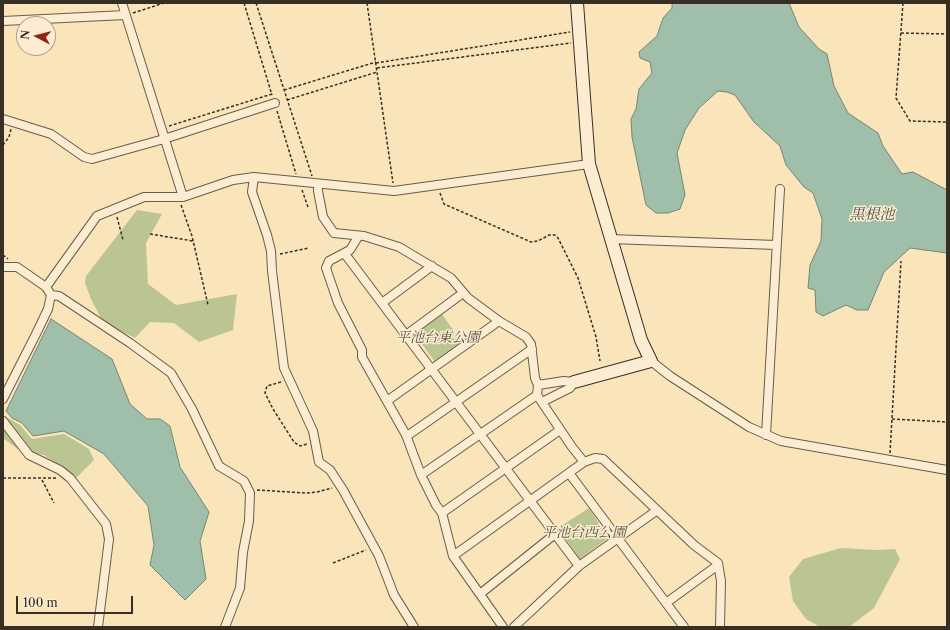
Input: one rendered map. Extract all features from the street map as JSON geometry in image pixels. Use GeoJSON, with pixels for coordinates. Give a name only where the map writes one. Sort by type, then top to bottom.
{"type":"FeatureCollection","features":[{"type":"Feature","properties":{"kind":"street"},"geometry":{"type":"LineString","coordinates":[[122,3],[181,197]]}},
{"type":"Feature","properties":{"kind":"street"},"geometry":{"type":"LineString","coordinates":[[577,3],[589,164],[641,340],[651,361],[670,376],[749,427],[766,435],[793,443],[947,470]]}},
{"type":"Feature","properties":{"kind":"street"},"geometry":{"type":"LineString","coordinates":[[3,21],[125,15]]}},
{"type":"Feature","properties":{"kind":"street"},"geometry":{"type":"LineString","coordinates":[[3,120],[51,134],[88,159],[164,139],[274,103]]}},
{"type":"Feature","properties":{"kind":"street"},"geometry":{"type":"LineString","coordinates":[[46,287],[97,216],[150,196],[181,197],[233,180],[254,177],[394,191],[589,164]]}},
{"type":"Feature","properties":{"kind":"street"},"geometry":{"type":"LineString","coordinates":[[254,177],[252,192],[267,235],[271,255],[284,368],[313,431],[319,462],[330,470],[339,485],[374,546],[394,595],[414,627]]}},
{"type":"Feature","properties":{"kind":"street"},"geometry":{"type":"LineString","coordinates":[[315,184],[318,191],[323,217],[334,233],[364,236],[399,247],[451,278],[464,293],[499,321],[526,337],[532,344],[535,378],[538,385],[539,399],[584,462]]}},
{"type":"Feature","properties":{"kind":"street"},"geometry":{"type":"LineString","coordinates":[[766,435],[780,189]]}},
{"type":"Feature","properties":{"kind":"street"},"geometry":{"type":"LineString","coordinates":[[358,236],[350,250],[329,262],[326,268],[338,303],[362,350],[362,357],[407,436],[421,475],[436,505],[442,512],[453,556],[503,627]]}},
{"type":"Feature","properties":{"kind":"street"},"geometry":{"type":"LineString","coordinates":[[610,239],[776,245]]}},
{"type":"Feature","properties":{"kind":"street"},"geometry":{"type":"LineString","coordinates":[[345,254],[579,566]]}},
{"type":"Feature","properties":{"kind":"street"},"geometry":{"type":"LineString","coordinates":[[382,303],[432,266]]}},
{"type":"Feature","properties":{"kind":"street"},"geometry":{"type":"LineString","coordinates":[[3,267],[17,267],[46,287],[51,295],[48,309],[3,399]]}},
{"type":"Feature","properties":{"kind":"street"},"geometry":{"type":"LineString","coordinates":[[406,335],[464,293]]}},
{"type":"Feature","properties":{"kind":"street"},"geometry":{"type":"LineString","coordinates":[[51,295],[59,296],[171,373],[192,409],[218,466],[244,481],[249,491],[249,521],[242,552],[240,588],[225,627]]}},
{"type":"Feature","properties":{"kind":"street"},"geometry":{"type":"LineString","coordinates":[[387,401],[499,321]]}},
{"type":"Feature","properties":{"kind":"street"},"geometry":{"type":"LineString","coordinates":[[407,436],[532,349]]}},
{"type":"Feature","properties":{"kind":"street"},"geometry":{"type":"LineString","coordinates":[[538,385],[564,381],[574,382],[651,361]]}},
{"type":"Feature","properties":{"kind":"street"},"geometry":{"type":"LineString","coordinates":[[421,475],[480,434],[539,399],[570,388],[574,382]]}},
{"type":"Feature","properties":{"kind":"street"},"geometry":{"type":"LineString","coordinates":[[3,421],[29,455],[64,473],[89,500],[106,524],[109,532],[98,627]]}},
{"type":"Feature","properties":{"kind":"street"},"geometry":{"type":"LineString","coordinates":[[442,512],[560,430]]}},
{"type":"Feature","properties":{"kind":"street"},"geometry":{"type":"LineString","coordinates":[[453,556],[584,462],[595,458],[603,459],[650,502],[656,511],[694,545],[718,563],[721,580],[720,627]]}},
{"type":"Feature","properties":{"kind":"street"},"geometry":{"type":"LineString","coordinates":[[569,473],[684,627]]}},
{"type":"Feature","properties":{"kind":"street"},"geometry":{"type":"LineString","coordinates":[[514,627],[579,566],[656,511]]}},
{"type":"Feature","properties":{"kind":"street"},"geometry":{"type":"LineString","coordinates":[[480,594],[555,534]]}},
{"type":"Feature","properties":{"kind":"street"},"geometry":{"type":"LineString","coordinates":[[666,603],[718,566]]}},
{"type":"Feature","properties":{"kind":"path"},"geometry":{"type":"LineString","coordinates":[[125,15],[164,3]]}},
{"type":"Feature","properties":{"kind":"path"},"geometry":{"type":"LineString","coordinates":[[244,3],[274,103],[308,207]]}},
{"type":"Feature","properties":{"kind":"path"},"geometry":{"type":"LineString","coordinates":[[256,3],[315,184]]}},
{"type":"Feature","properties":{"kind":"path"},"geometry":{"type":"LineString","coordinates":[[367,3],[394,191]]}},
{"type":"Feature","properties":{"kind":"path"},"geometry":{"type":"LineString","coordinates":[[903,3],[902,33],[896,98],[910,121],[947,122]]}},
{"type":"Feature","properties":{"kind":"path"},"geometry":{"type":"LineString","coordinates":[[284,90],[376,62],[570,32]]}},
{"type":"Feature","properties":{"kind":"path"},"geometry":{"type":"LineString","coordinates":[[902,33],[947,34]]}},
{"type":"Feature","properties":{"kind":"path"},"geometry":{"type":"LineString","coordinates":[[377,68],[580,42]]}},
{"type":"Feature","properties":{"kind":"path"},"geometry":{"type":"LineString","coordinates":[[287,100],[377,72]]}},
{"type":"Feature","properties":{"kind":"path"},"geometry":{"type":"LineString","coordinates":[[161,128],[272,94]]}},
{"type":"Feature","properties":{"kind":"path"},"geometry":{"type":"LineString","coordinates":[[3,145],[9,137],[12,122]]}},
{"type":"Feature","properties":{"kind":"path"},"geometry":{"type":"LineString","coordinates":[[438,185],[444,204],[531,242],[538,241],[549,235],[555,235],[558,238],[578,278],[596,337],[600,361]]}},
{"type":"Feature","properties":{"kind":"path"},"geometry":{"type":"LineString","coordinates":[[181,197],[182,211],[193,241],[208,305]]}},
{"type":"Feature","properties":{"kind":"path"},"geometry":{"type":"LineString","coordinates":[[115,208],[123,240]]}},
{"type":"Feature","properties":{"kind":"path"},"geometry":{"type":"LineString","coordinates":[[150,234],[193,241]]}},
{"type":"Feature","properties":{"kind":"path"},"geometry":{"type":"LineString","coordinates":[[271,255],[309,248]]}},
{"type":"Feature","properties":{"kind":"path"},"geometry":{"type":"LineString","coordinates":[[890,460],[901,261]]}},
{"type":"Feature","properties":{"kind":"path"},"geometry":{"type":"LineString","coordinates":[[289,380],[267,386],[265,393],[273,410],[294,442],[300,446],[315,442]]}},
{"type":"Feature","properties":{"kind":"path"},"geometry":{"type":"LineString","coordinates":[[892,419],[947,422]]}},
{"type":"Feature","properties":{"kind":"path"},"geometry":{"type":"LineString","coordinates":[[3,478],[58,478],[64,473]]}},
{"type":"Feature","properties":{"kind":"path"},"geometry":{"type":"LineString","coordinates":[[41,479],[54,503]]}},
{"type":"Feature","properties":{"kind":"path"},"geometry":{"type":"LineString","coordinates":[[249,491],[317,492],[339,485]]}},
{"type":"Feature","properties":{"kind":"path"},"geometry":{"type":"LineString","coordinates":[[333,563],[374,546]]}},
{"type":"Feature","properties":{"kind":"green space"},"geometry":{"type":"Polygon","coordinates":[[[137,210],[162,214],[146,243],[148,284],[176,305],[237,294],[233,330],[199,342],[174,323],[150,322],[135,338],[103,322],[91,299],[85,283],[86,276],[137,210]]]}},
{"type":"Feature","properties":{"kind":"green space","name":"平池台東公園"},"geometry":{"type":"Polygon","coordinates":[[[441,313],[462,342],[435,362],[414,333],[441,313]]]}},
{"type":"Feature","properties":{"kind":"green space"},"geometry":{"type":"Polygon","coordinates":[[[3,415],[20,425],[32,439],[64,434],[89,449],[94,460],[76,478],[44,455],[19,450],[3,438],[3,415]]]}},
{"type":"Feature","properties":{"kind":"green space","name":"平池台西公園"},"geometry":{"type":"Polygon","coordinates":[[[589,508],[608,538],[580,559],[558,528],[589,508]]]}},
{"type":"Feature","properties":{"kind":"green space"},"geometry":{"type":"Polygon","coordinates":[[[841,548],[877,550],[895,549],[900,559],[874,608],[849,627],[820,627],[806,619],[793,601],[789,577],[803,559],[841,548]]]}},
{"type":"Feature","properties":{"kind":"water","name":"黒根池"},"geometry":{"type":"Polygon","coordinates":[[[672,3],[789,3],[799,27],[819,49],[827,54],[834,86],[848,113],[878,133],[883,146],[902,174],[913,172],[947,190],[947,253],[910,248],[884,272],[868,310],[857,310],[846,305],[823,316],[816,312],[815,290],[808,288],[810,265],[821,241],[822,219],[813,193],[804,187],[786,165],[780,146],[754,122],[735,95],[727,92],[718,91],[699,108],[685,130],[677,153],[685,195],[680,209],[668,213],[656,213],[646,205],[632,137],[631,119],[636,109],[639,89],[652,73],[650,62],[640,58],[639,52],[657,36],[663,18],[672,8],[672,3]]]}},
{"type":"Feature","properties":{"kind":"water"},"geometry":{"type":"Polygon","coordinates":[[[51,319],[112,359],[130,404],[147,419],[160,419],[170,426],[180,467],[209,512],[200,541],[206,579],[185,600],[150,565],[154,545],[148,506],[104,454],[64,431],[33,436],[22,423],[12,418],[6,411],[51,319]]]}}]}
